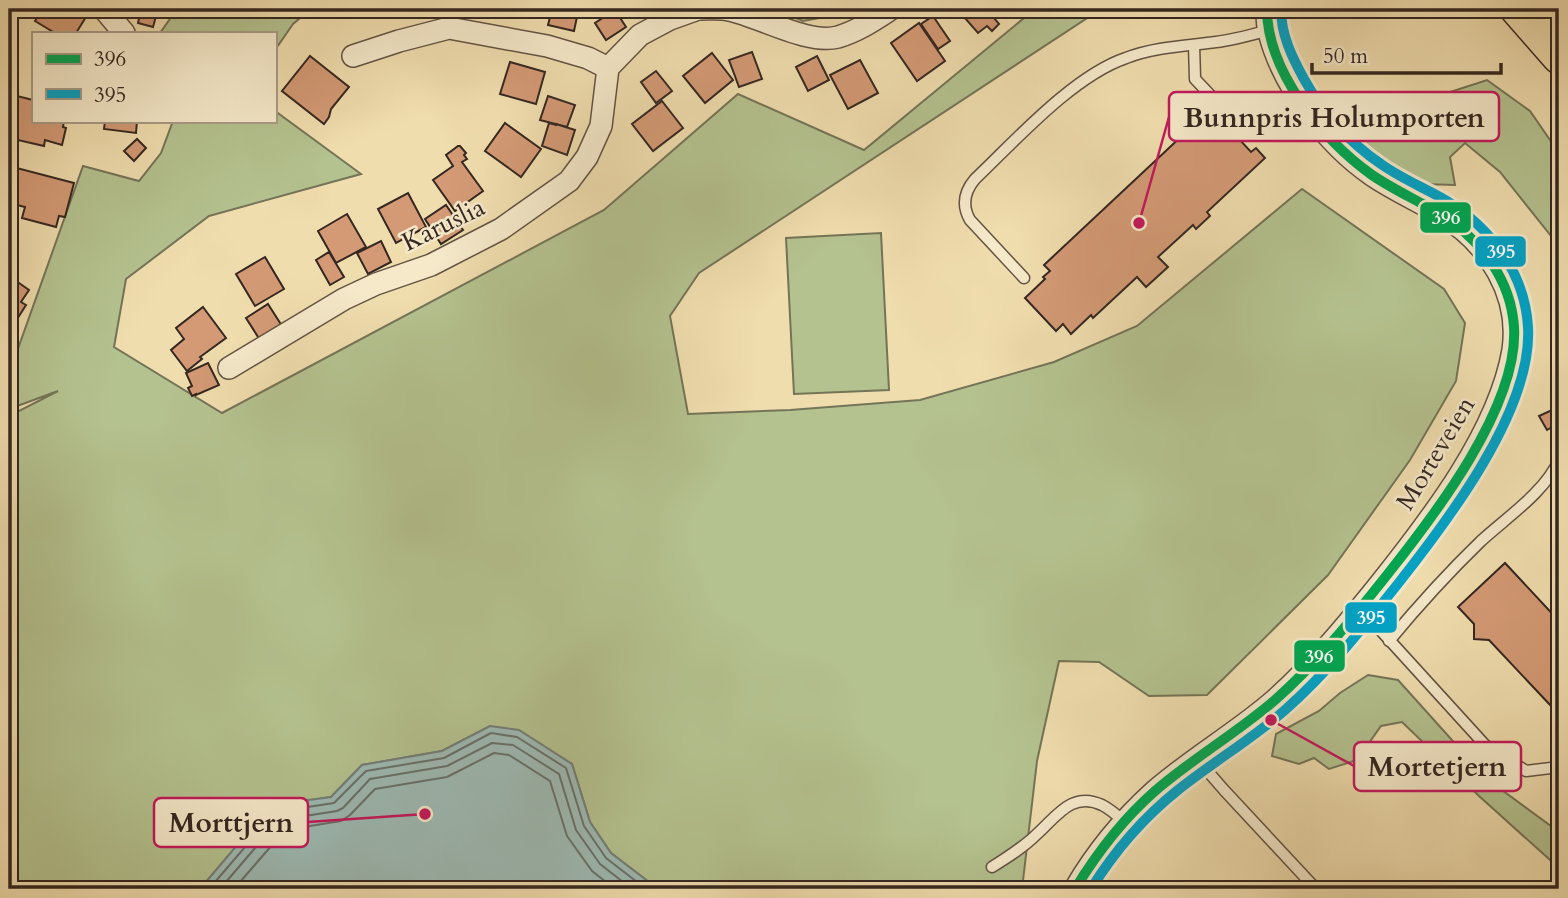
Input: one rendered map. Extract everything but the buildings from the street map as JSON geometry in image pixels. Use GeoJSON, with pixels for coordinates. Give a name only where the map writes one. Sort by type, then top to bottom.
{"type":"FeatureCollection","features":[{"type":"Feature","properties":{"kind":"main road"},"geometry":{"type":"LineString","coordinates":[[1517,9],[1559,57]]}},
{"type":"Feature","properties":{"kind":"main road"},"geometry":{"type":"LineString","coordinates":[[1549,9],[1559,21]]}},
{"type":"Feature","properties":{"kind":"street"},"geometry":{"type":"LineString","coordinates":[[104,9],[123,32]]}},
{"type":"Feature","properties":{"kind":"street"},"geometry":{"type":"LineString","coordinates":[[354,56],[449,28],[547,46],[588,58],[608,68],[640,36],[670,19],[700,9],[728,10],[783,29],[817,37],[836,38],[865,27],[891,9]]}},
{"type":"Feature","properties":{"kind":"street","name":"Morteveien"},"geometry":{"type":"LineString","coordinates":[[1075,889],[1101,851],[1155,792],[1274,700],[1311,665],[1359,609],[1449,491],[1482,436],[1506,383],[1515,334],[1514,312],[1501,276],[1492,261],[1464,231],[1445,216],[1371,174],[1335,143],[1296,91],[1280,61],[1268,19]]}},
{"type":"Feature","properties":{"kind":"street","name":"Karuslia"},"geometry":{"type":"LineString","coordinates":[[229,368],[344,299],[376,284],[431,265],[501,229],[569,181],[587,157],[601,126],[608,68]]}},
{"type":"Feature","properties":{"kind":"lane"},"geometry":{"type":"LineString","coordinates":[[1024,278],[970,220],[965,211],[968,187],[1043,114],[1104,68],[1124,58],[1166,47],[1243,38],[1268,19]]}},
{"type":"Feature","properties":{"kind":"lane"},"geometry":{"type":"LineString","coordinates":[[1194,45],[1195,79],[1246,133]]}},
{"type":"Feature","properties":{"kind":"lane"},"geometry":{"type":"LineString","coordinates":[[1389,640],[1453,568],[1547,479],[1559,460]]}},
{"type":"Feature","properties":{"kind":"lane"},"geometry":{"type":"LineString","coordinates":[[1359,609],[1485,745],[1526,771],[1559,767]]}},
{"type":"Feature","properties":{"kind":"lane"},"geometry":{"type":"LineString","coordinates":[[1198,759],[1223,790],[1316,889]]}},
{"type":"Feature","properties":{"kind":"lane"},"geometry":{"type":"LineString","coordinates":[[992,867],[1035,837],[1069,805],[1078,801],[1104,806],[1125,822]]}},
{"type":"Feature","properties":{"kind":"green space"},"geometry":{"type":"Polygon","coordinates":[[[177,9],[311,9],[293,24],[276,49],[276,32],[161,32],[177,9]]]}},
{"type":"Feature","properties":{"kind":"green space"},"geometry":{"type":"Polygon","coordinates":[[[773,9],[862,9],[803,21],[773,9]]]}},
{"type":"Feature","properties":{"kind":"green space"},"geometry":{"type":"Polygon","coordinates":[[[1035,9],[1101,9],[699,273],[670,316],[688,414],[790,410],[920,400],[1054,362],[1137,326],[1302,189],[1444,289],[1465,323],[1456,381],[1410,460],[1328,575],[1207,695],[1149,696],[1099,662],[1059,661],[1037,761],[1022,889],[658,889],[611,853],[590,822],[572,764],[490,726],[442,751],[362,765],[331,797],[271,806],[200,889],[9,889],[9,416],[58,391],[9,409],[9,374],[83,166],[139,181],[161,153],[173,122],[276,122],[276,112],[361,174],[209,216],[126,279],[114,347],[222,413],[604,210],[738,94],[864,150],[1035,9]]]}},
{"type":"Feature","properties":{"kind":"green space"},"geometry":{"type":"Polygon","coordinates":[[[1487,80],[1530,111],[1559,153],[1559,246],[1500,172],[1465,143],[1450,157],[1455,185],[1421,184],[1358,141],[1382,125],[1444,94],[1487,80]]]}},
{"type":"Feature","properties":{"kind":"green space"},"geometry":{"type":"Polygon","coordinates":[[[881,233],[889,390],[794,394],[786,238],[881,233]]]}},
{"type":"Feature","properties":{"kind":"green space"},"geometry":{"type":"Polygon","coordinates":[[[1368,675],[1398,680],[1487,779],[1559,832],[1559,868],[1402,722],[1381,726],[1357,760],[1329,769],[1314,758],[1299,764],[1272,756],[1276,734],[1319,711],[1368,675]]]}},
{"type":"Feature","properties":{"kind":"water"},"geometry":{"type":"Polygon","coordinates":[[[490,726],[519,730],[572,764],[590,822],[611,853],[658,889],[200,889],[271,805],[331,797],[362,765],[442,751],[490,726]]]}},
{"type":"Feature","properties":{"kind":"transit line","name":"396"},"geometry":{"type":"LineString","coordinates":[[1075,889],[1111,837],[1143,802],[1275,700],[1320,656],[1361,608],[1406,551],[1470,458],[1503,391],[1512,358],[1512,310],[1492,263],[1456,225],[1372,175],[1335,143],[1317,123],[1287,80],[1270,32],[1267,9]]}},
{"type":"Feature","properties":{"kind":"transit line","name":"395"},"geometry":{"type":"LineString","coordinates":[[1091,889],[1120,849],[1165,800],[1285,710],[1330,666],[1371,618],[1439,530],[1483,464],[1517,394],[1526,359],[1526,308],[1513,271],[1492,239],[1447,201],[1381,164],[1338,126],[1311,92],[1295,62],[1285,37],[1281,9]]}},
{"type":"Feature","properties":{"kind":"place","name":"Bunnpris Holumporten"},"geometry":{"type":"Point","coordinates":[1139,223]}},
{"type":"Feature","properties":{"kind":"place","name":"Mortetjern"},"geometry":{"type":"Point","coordinates":[1271,720]}},
{"type":"Feature","properties":{"kind":"place","name":"Morttjern"},"geometry":{"type":"Point","coordinates":[425,814]}}]}
